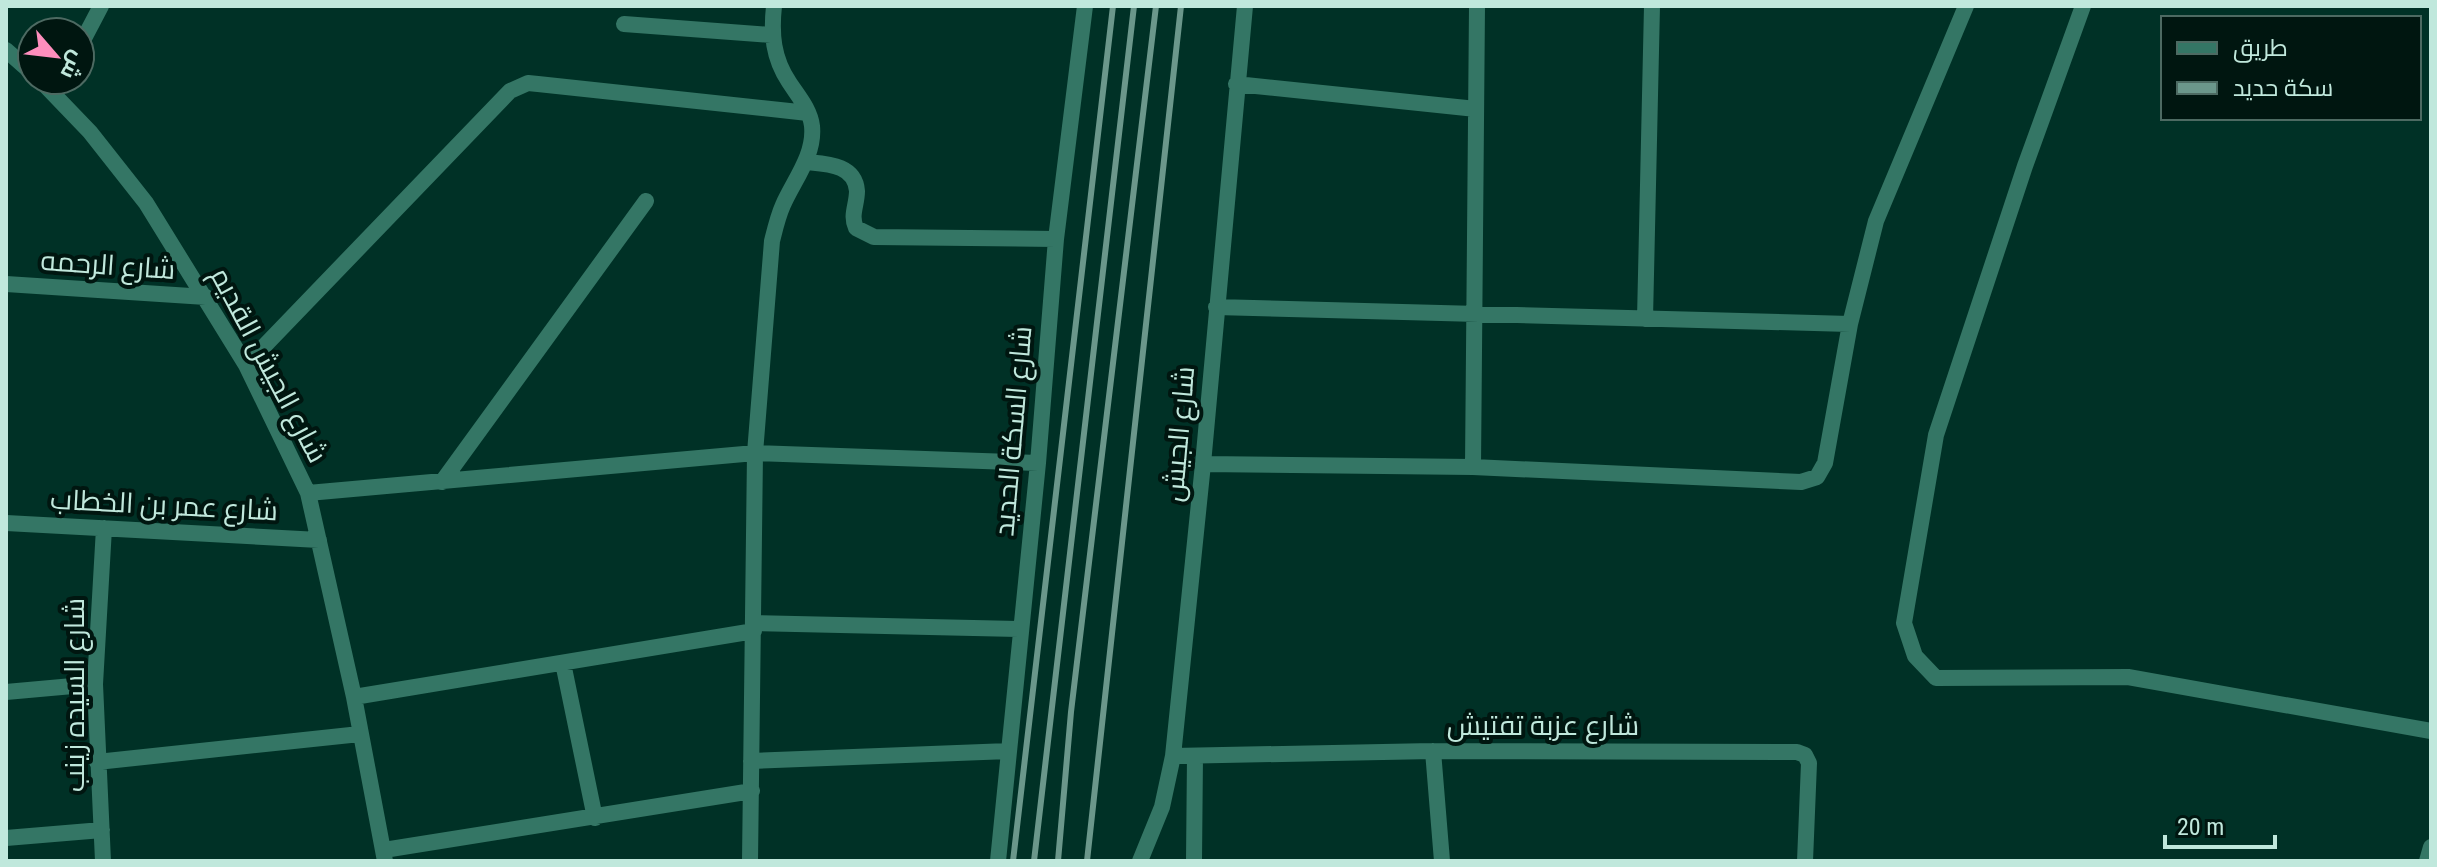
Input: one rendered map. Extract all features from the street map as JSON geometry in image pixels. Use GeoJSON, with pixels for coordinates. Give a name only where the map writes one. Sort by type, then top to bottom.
{"type":"FeatureCollection","features":[{"type":"Feature","properties":{"kind":"street"},"geometry":{"type":"LineString","coordinates":[[750,861],[755,453],[772,241],[782,208],[806,162],[812,127],[808,113],[782,68],[771,35],[774,6]]}},
{"type":"Feature","properties":{"kind":"street","name":"شارع السكة الحديد"},"geometry":{"type":"LineString","coordinates":[[998,861],[1038,463],[1056,239],[1085,6]]}},
{"type":"Feature","properties":{"kind":"street","name":"شارع الجيش"},"geometry":{"type":"LineString","coordinates":[[1140,861],[1162,807],[1173,756],[1245,6]]}},
{"type":"Feature","properties":{"kind":"street"},"geometry":{"type":"LineString","coordinates":[[1473,467],[1477,6]]}},
{"type":"Feature","properties":{"kind":"street"},"geometry":{"type":"LineString","coordinates":[[1645,319],[1652,6]]}},
{"type":"Feature","properties":{"kind":"street"},"geometry":{"type":"LineString","coordinates":[[1203,464],[1473,467],[1809,481],[1822,471],[1825,463],[1850,324],[1876,221],[1966,6]]}},
{"type":"Feature","properties":{"kind":"street"},"geometry":{"type":"LineString","coordinates":[[2083,6],[2025,166],[1936,435],[1904,623],[1915,656],[1936,678],[2128,677],[2431,731]]}},
{"type":"Feature","properties":{"kind":"street"},"geometry":{"type":"LineString","coordinates":[[624,24],[771,35]]}},
{"type":"Feature","properties":{"kind":"street"},"geometry":{"type":"LineString","coordinates":[[246,365],[510,91],[519,86],[538,84],[808,113]]}},
{"type":"Feature","properties":{"kind":"street"},"geometry":{"type":"LineString","coordinates":[[1236,84],[1476,109]]}},
{"type":"Feature","properties":{"kind":"street","name":"شارع الجيش القديم"},"geometry":{"type":"LineString","coordinates":[[58,96],[146,203],[206,297],[246,365],[308,493],[354,697],[385,855]]}},
{"type":"Feature","properties":{"kind":"street"},"geometry":{"type":"LineString","coordinates":[[806,162],[834,165],[846,170],[857,190],[852,219],[856,228],[864,234],[874,237],[1056,239]]}},
{"type":"Feature","properties":{"kind":"street"},"geometry":{"type":"LineString","coordinates":[[442,482],[646,201]]}},
{"type":"Feature","properties":{"kind":"street","name":"شارع الرحمه"},"geometry":{"type":"LineString","coordinates":[[6,284],[206,297]]}},
{"type":"Feature","properties":{"kind":"street"},"geometry":{"type":"LineString","coordinates":[[1216,307],[1850,324]]}},
{"type":"Feature","properties":{"kind":"street"},"geometry":{"type":"LineString","coordinates":[[308,493],[755,453],[1038,463]]}},
{"type":"Feature","properties":{"kind":"street","name":"شارع عمر بن الخطاب"},"geometry":{"type":"LineString","coordinates":[[6,523],[319,540]]}},
{"type":"Feature","properties":{"kind":"street","name":"شارع السيده زينب"},"geometry":{"type":"LineString","coordinates":[[103,861],[95,684],[104,528]]}},
{"type":"Feature","properties":{"kind":"street"},"geometry":{"type":"LineString","coordinates":[[354,697],[563,663],[754,627],[1020,629]]}},
{"type":"Feature","properties":{"kind":"street"},"geometry":{"type":"LineString","coordinates":[[563,663],[595,818]]}},
{"type":"Feature","properties":{"kind":"street"},"geometry":{"type":"LineString","coordinates":[[6,692],[95,684]]}},
{"type":"Feature","properties":{"kind":"street"},"geometry":{"type":"LineString","coordinates":[[97,762],[360,734]]}},
{"type":"Feature","properties":{"kind":"street"},"geometry":{"type":"LineString","coordinates":[[751,761],[1009,751]]}},
{"type":"Feature","properties":{"kind":"street"},"geometry":{"type":"LineString","coordinates":[[1433,751],[1442,861]]}},
{"type":"Feature","properties":{"kind":"street","name":"شارع عزبة تفتيش"},"geometry":{"type":"LineString","coordinates":[[1173,756],[1433,751],[1801,753],[1810,768],[1805,861]]}},
{"type":"Feature","properties":{"kind":"street"},"geometry":{"type":"LineString","coordinates":[[1194,861],[1195,756]]}},
{"type":"Feature","properties":{"kind":"street"},"geometry":{"type":"LineString","coordinates":[[385,855],[752,791]]}},
{"type":"Feature","properties":{"kind":"street"},"geometry":{"type":"LineString","coordinates":[[6,838],[102,830]]}},
{"type":"Feature","properties":{"kind":"street"},"geometry":{"type":"LineString","coordinates":[[2427,861],[2431,847]]}},
{"type":"Feature","properties":{"kind":"railway"},"geometry":{"type":"LineString","coordinates":[[1013,861],[1113,6]]}},
{"type":"Feature","properties":{"kind":"railway"},"geometry":{"type":"LineString","coordinates":[[1034,861],[1134,6]]}},
{"type":"Feature","properties":{"kind":"railway"},"geometry":{"type":"LineString","coordinates":[[1058,861],[1071,712],[1156,6]]}},
{"type":"Feature","properties":{"kind":"railway"},"geometry":{"type":"LineString","coordinates":[[1087,861],[1181,6]]}}]}
